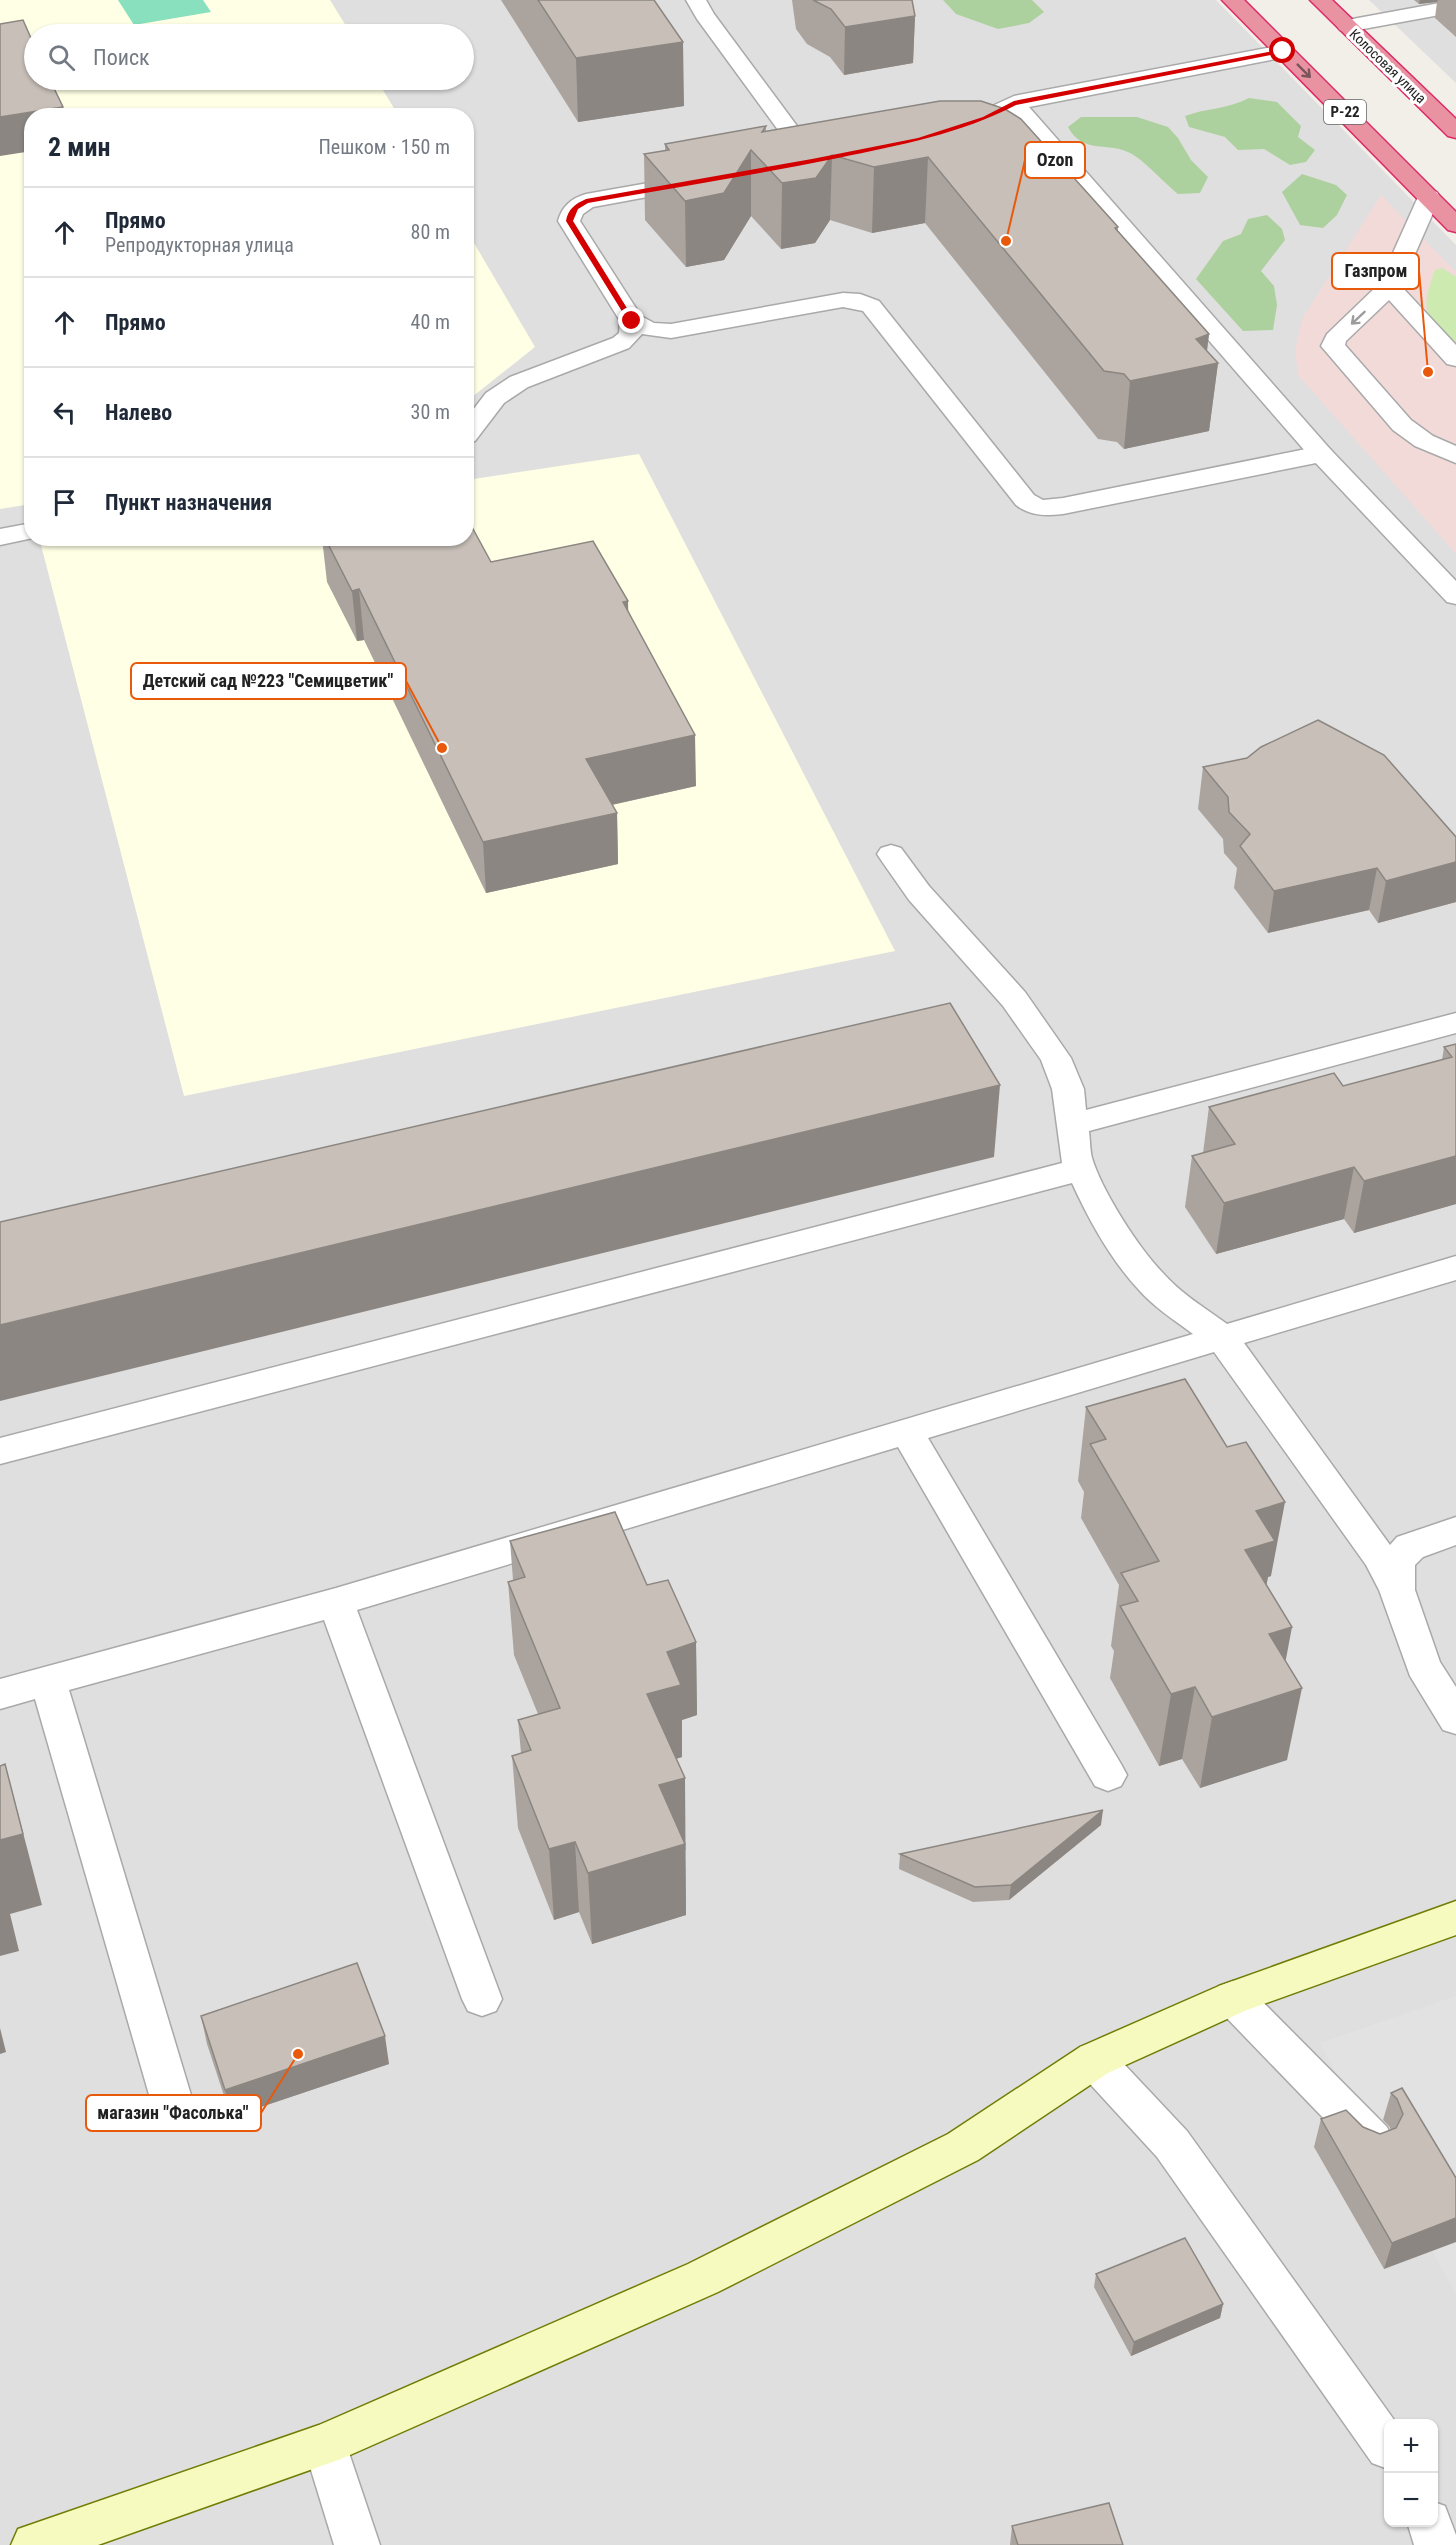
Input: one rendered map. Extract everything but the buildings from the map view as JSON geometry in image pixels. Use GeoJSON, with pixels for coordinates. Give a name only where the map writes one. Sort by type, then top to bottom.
{"type":"FeatureCollection","features":[{"type":"Feature","properties":{"kind":"highway","name":"Р-22"},"geometry":{"type":"LineString","coordinates":[[1232,0],[1456,225]]}},
{"type":"Feature","properties":{"kind":"highway","name":"Колосовая улица"},"geometry":{"type":"LineString","coordinates":[[1320,0],[1456,131]]}},
{"type":"Feature","properties":{"kind":"street"},"geometry":{"type":"LineString","coordinates":[[696,0],[704,15],[812,161]]}},
{"type":"Feature","properties":{"kind":"street"},"geometry":{"type":"LineString","coordinates":[[1347,27],[1456,6]]}},
{"type":"Feature","properties":{"kind":"street"},"geometry":{"type":"LineString","coordinates":[[976,122],[1014,103],[1283,51]]}},
{"type":"Feature","properties":{"kind":"street"},"geometry":{"type":"LineString","coordinates":[[1014,103],[1321,454],[1456,596]]}},
{"type":"Feature","properties":{"kind":"street"},"geometry":{"type":"LineString","coordinates":[[474,426],[504,390],[519,382],[621,343],[629,338],[633,331],[632,321],[569,221],[570,214],[575,207],[586,201],[711,179]]}},
{"type":"Feature","properties":{"kind":"street"},"geometry":{"type":"LineString","coordinates":[[1429,197],[1389,287],[1335,339],[1333,346],[1412,434],[1456,455]]}},
{"type":"Feature","properties":{"kind":"street"},"geometry":{"type":"LineString","coordinates":[[1389,287],[1456,359]]}},
{"type":"Feature","properties":{"kind":"street"},"geometry":{"type":"LineString","coordinates":[[632,321],[656,331],[671,331],[843,300],[860,301],[871,306],[1020,494],[1033,506],[1046,509],[1321,454]]}},
{"type":"Feature","properties":{"kind":"street"},"geometry":{"type":"LineString","coordinates":[[0,537],[24,532]]}},
{"type":"Feature","properties":{"kind":"street"},"geometry":{"type":"LineString","coordinates":[[891,854],[919,893],[1014,999],[1056,1058],[1068,1089],[1076,1158],[1100,1209],[1129,1254],[1150,1281],[1173,1302],[1222,1338],[1379,1557],[1397,1590],[1423,1666],[1456,1719]]}},
{"type":"Feature","properties":{"kind":"street"},"geometry":{"type":"LineString","coordinates":[[1073,1124],[1456,1023]]}},
{"type":"Feature","properties":{"kind":"street"},"geometry":{"type":"LineString","coordinates":[[0,1451],[1081,1169]]}},
{"type":"Feature","properties":{"kind":"street"},"geometry":{"type":"LineString","coordinates":[[0,1694],[336,1602],[1456,1268]]}},
{"type":"Feature","properties":{"kind":"street"},"geometry":{"type":"LineString","coordinates":[[907,1432],[1108,1775]]}},
{"type":"Feature","properties":{"kind":"street"},"geometry":{"type":"LineString","coordinates":[[1397,1590],[1397,1561],[1410,1547],[1456,1531]]}},
{"type":"Feature","properties":{"kind":"street"},"geometry":{"type":"LineString","coordinates":[[336,1602],[482,1999]]}},
{"type":"Feature","properties":{"kind":"street"},"geometry":{"type":"LineString","coordinates":[[48,1681],[173,2105]]}},
{"type":"Feature","properties":{"kind":"street"},"geometry":{"type":"LineString","coordinates":[[34,2545],[325,2444],[714,2272],[963,2147],[1094,2060],[1233,1998],[1456,1918]]}},
{"type":"Feature","properties":{"kind":"street"},"geometry":{"type":"LineString","coordinates":[[1233,1998],[1372,2140]]}},
{"type":"Feature","properties":{"kind":"street"},"geometry":{"type":"LineString","coordinates":[[1094,2060],[1172,2144],[1311,2342],[1384,2441]]}},
{"type":"Feature","properties":{"kind":"street"},"geometry":{"type":"LineString","coordinates":[[325,2444],[357,2545]]}},
{"type":"Feature","properties":{"kind":"street"},"geometry":{"type":"LineString","coordinates":[[1430,2527],[1437,2545]]}},
{"type":"Feature","properties":{"kind":"shaded area"},"geometry":{"type":"Polygon","coordinates":[[[0,0],[1216,0],[1456,245],[1456,2545],[0,2545],[0,0]]]}},
{"type":"Feature","properties":{"kind":"shaded area"},"geometry":{"type":"Polygon","coordinates":[[[0,0],[330,0],[345,24],[24,24],[24,90],[383,90],[394,108],[24,108],[24,505],[0,509],[0,0]]]}},
{"type":"Feature","properties":{"kind":"shaded area"},"geometry":{"type":"Polygon","coordinates":[[[1369,0],[1456,0],[1456,83],[1369,0]]]}},
{"type":"Feature","properties":{"kind":"shaded area"},"geometry":{"type":"Polygon","coordinates":[[[1381,195],[1456,272],[1456,277],[1442,268],[1429,315],[1456,343],[1456,554],[1298,375],[1295,350],[1302,319],[1381,195]]]}},
{"type":"Feature","properties":{"kind":"shaded area"},"geometry":{"type":"Polygon","coordinates":[[[474,243],[535,347],[474,395],[474,243]]]}},
{"type":"Feature","properties":{"kind":"shaded area"},"geometry":{"type":"Polygon","coordinates":[[[639,454],[895,951],[184,1096],[41,546],[474,546],[474,479],[639,454]]]}},
{"type":"Feature","properties":{"kind":"shaded area"},"geometry":{"type":"Polygon","coordinates":[[[1456,1996],[1456,2295],[1320,2043],[1456,1996]]]}},
{"type":"Feature","properties":{"kind":"green space"},"geometry":{"type":"Polygon","coordinates":[[[118,0],[203,0],[211,12],[140,24],[133,24],[118,0]]]}},
{"type":"Feature","properties":{"kind":"green space"},"geometry":{"type":"Polygon","coordinates":[[[943,0],[1032,0],[1044,12],[1029,23],[998,29],[956,14],[943,0]]]}},
{"type":"Feature","properties":{"kind":"green space"},"geometry":{"type":"Polygon","coordinates":[[[1249,98],[1277,102],[1301,126],[1298,137],[1315,150],[1306,162],[1290,165],[1264,149],[1238,150],[1225,137],[1189,127],[1185,116],[1249,98]]]}},
{"type":"Feature","properties":{"kind":"green space"},"geometry":{"type":"Polygon","coordinates":[[[1081,117],[1137,117],[1168,127],[1178,138],[1191,160],[1208,177],[1200,193],[1178,194],[1132,154],[1114,148],[1089,145],[1081,141],[1068,127],[1081,117]]]}},
{"type":"Feature","properties":{"kind":"green space"},"geometry":{"type":"Polygon","coordinates":[[[1302,174],[1336,185],[1347,195],[1337,215],[1323,228],[1300,225],[1282,192],[1302,174]]]}},
{"type":"Feature","properties":{"kind":"green space"},"geometry":{"type":"Polygon","coordinates":[[[1267,215],[1282,229],[1285,240],[1261,271],[1274,286],[1277,305],[1273,330],[1243,331],[1196,279],[1223,241],[1241,234],[1248,219],[1267,215]]]}},
{"type":"Feature","properties":{"kind":"green space"},"geometry":{"type":"Polygon","coordinates":[[[1442,268],[1456,277],[1456,343],[1432,318],[1426,304],[1435,270],[1442,268]]]}},
{"type":"Feature","properties":{"kind":"place","name":"Ozon"},"geometry":{"type":"Point","coordinates":[1006,241]}},
{"type":"Feature","properties":{"kind":"place","name":"Газпром"},"geometry":{"type":"Point","coordinates":[1428,372]}},
{"type":"Feature","properties":{"kind":"place","name":"Детский сад №223 \"Семицветик\""},"geometry":{"type":"Point","coordinates":[442,748]}},
{"type":"Feature","properties":{"kind":"place","name":"магазин \"Фасолька\""},"geometry":{"type":"Point","coordinates":[298,2054]}},
{"type":"Feature","properties":{"kind":"route"},"geometry":{"type":"LineString","coordinates":[[632,321],[569,221],[570,214],[575,207],[586,201],[812,161],[920,139],[985,118],[1014,103],[1283,51]]}}]}
